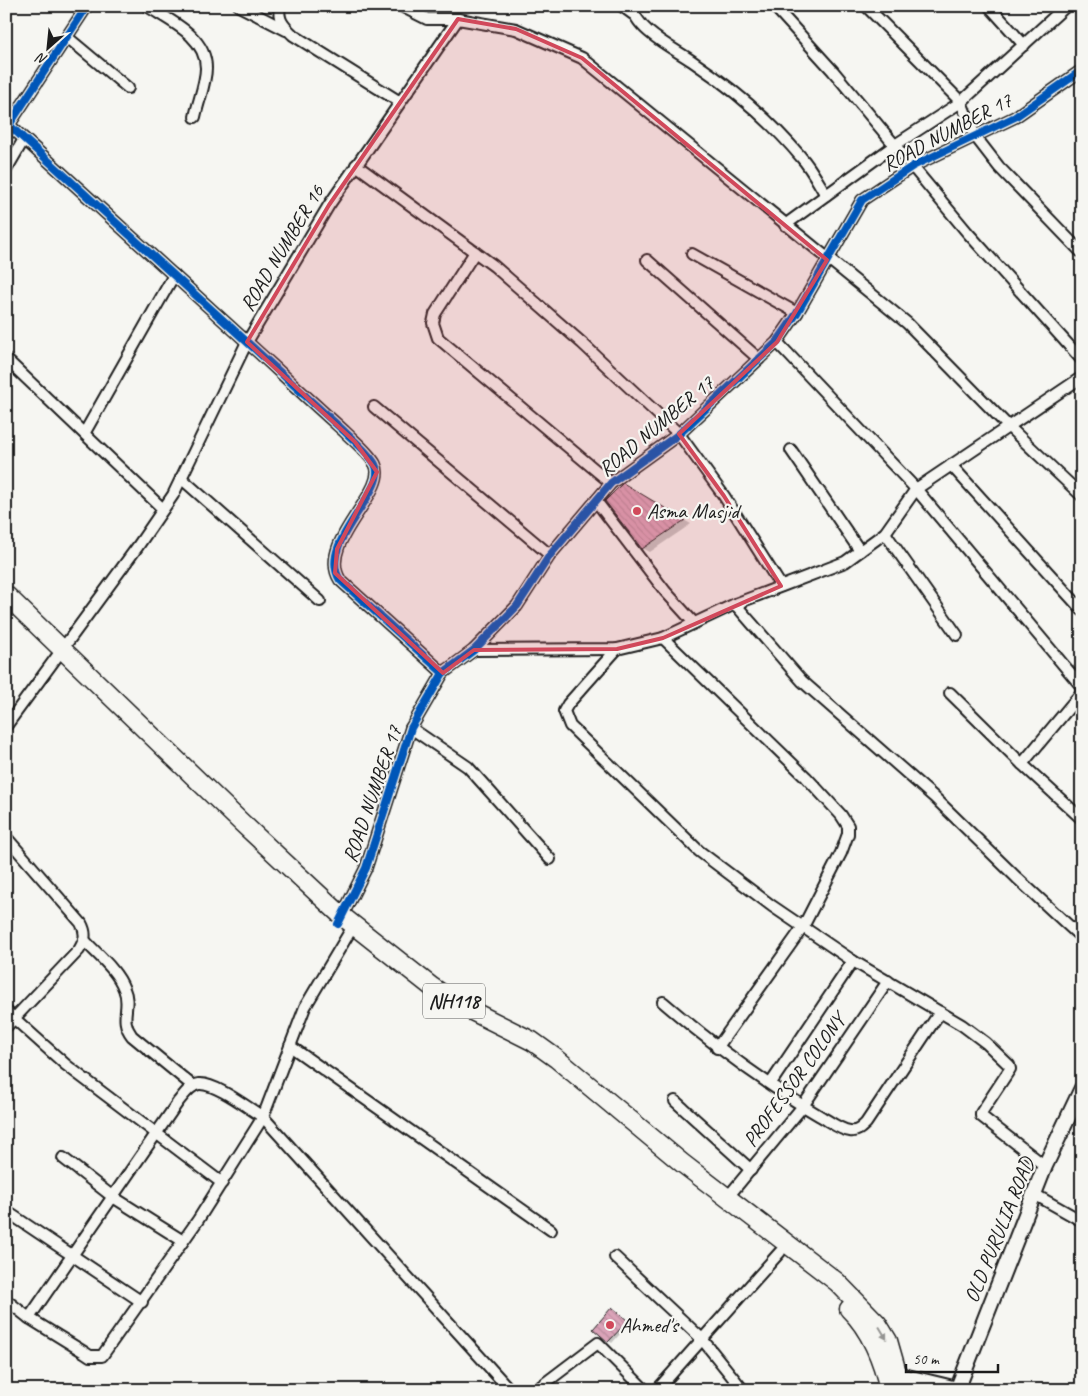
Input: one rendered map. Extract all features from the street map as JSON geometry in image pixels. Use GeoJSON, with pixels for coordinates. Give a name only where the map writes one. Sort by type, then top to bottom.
{"type":"FeatureCollection","features":[{"type":"Feature","properties":{"kind":"highway","name":"NH118"},"geometry":{"type":"LineString","coordinates":[[6,595],[60,653],[343,924],[428,997],[520,1045],[550,1066],[685,1178],[838,1298],[856,1316],[894,1383]]}},
{"type":"Feature","properties":{"kind":"highway","name":"NH118"},"geometry":{"type":"LineString","coordinates":[[6,608],[60,653]]}},
{"type":"Feature","properties":{"kind":"highway","name":"NH118"},"geometry":{"type":"LineString","coordinates":[[343,924],[454,1002],[519,1034],[557,1059],[728,1198],[837,1282],[877,1323],[888,1341],[894,1383]]}},
{"type":"Feature","properties":{"kind":"main road","name":"OLD PURULIA ROAD"},"geometry":{"type":"LineString","coordinates":[[957,1389],[1045,1166],[1082,1088]]}},
{"type":"Feature","properties":{"kind":"main road"},"geometry":{"type":"LineString","coordinates":[[894,1383],[957,1389]]}},
{"type":"Feature","properties":{"kind":"street"},"geometry":{"type":"LineString","coordinates":[[87,6],[8,125],[247,342],[355,442],[375,464],[377,472],[374,485],[337,549],[333,568],[340,580],[443,673]]}},
{"type":"Feature","properties":{"kind":"street"},"geometry":{"type":"LineString","coordinates":[[147,6],[184,29],[197,42],[202,51],[206,68],[195,117]]}},
{"type":"Feature","properties":{"kind":"street"},"geometry":{"type":"LineString","coordinates":[[239,6],[293,35],[400,102]]}},
{"type":"Feature","properties":{"kind":"street"},"geometry":{"type":"LineString","coordinates":[[280,6],[279,17],[283,26],[293,35]]}},
{"type":"Feature","properties":{"kind":"street"},"geometry":{"type":"LineString","coordinates":[[402,6],[427,19],[458,19],[516,29],[582,58],[827,260],[907,323],[1008,426],[1082,496]]}},
{"type":"Feature","properties":{"kind":"street"},"geometry":{"type":"LineString","coordinates":[[622,6],[633,10],[645,29],[718,78],[760,115],[801,157],[826,195]]}},
{"type":"Feature","properties":{"kind":"street"},"geometry":{"type":"LineString","coordinates":[[774,6],[895,145],[967,232],[1082,360]]}},
{"type":"Feature","properties":{"kind":"street"},"geometry":{"type":"LineString","coordinates":[[866,6],[961,102],[975,136],[999,167],[1082,254]]}},
{"type":"Feature","properties":{"kind":"street"},"geometry":{"type":"LineString","coordinates":[[989,6],[1024,45]]}},
{"type":"Feature","properties":{"kind":"street"},"geometry":{"type":"LineString","coordinates":[[785,225],[895,145],[961,102],[1066,6]]}},
{"type":"Feature","properties":{"kind":"street","name":"ROAD NUMBER 16"},"geometry":{"type":"LineString","coordinates":[[6,726],[163,509],[181,478],[247,342],[329,205],[458,19]]}},
{"type":"Feature","properties":{"kind":"street"},"geometry":{"type":"LineString","coordinates":[[67,37],[128,88]]}},
{"type":"Feature","properties":{"kind":"street","name":"ROAD NUMBER 17"},"geometry":{"type":"LineString","coordinates":[[29,1318],[84,1352],[97,1357],[102,1356],[142,1302],[222,1183],[263,1117],[304,1007],[343,924],[366,868],[411,728],[443,673],[474,650],[517,606],[550,555],[611,483],[679,434],[777,342],[797,313],[862,200],[912,166],[1015,117],[1082,70]]}},
{"type":"Feature","properties":{"kind":"street"},"geometry":{"type":"LineString","coordinates":[[6,170],[24,139]]}},
{"type":"Feature","properties":{"kind":"street"},"geometry":{"type":"LineString","coordinates":[[356,165],[494,266],[582,343],[679,434],[724,496],[781,586]]}},
{"type":"Feature","properties":{"kind":"street"},"geometry":{"type":"LineString","coordinates":[[475,252],[435,314],[434,331],[438,338],[611,483]]}},
{"type":"Feature","properties":{"kind":"street"},"geometry":{"type":"LineString","coordinates":[[692,254],[797,313]]}},
{"type":"Feature","properties":{"kind":"street"},"geometry":{"type":"LineString","coordinates":[[647,260],[759,360]]}},
{"type":"Feature","properties":{"kind":"street"},"geometry":{"type":"LineString","coordinates":[[85,432],[174,276]]}},
{"type":"Feature","properties":{"kind":"street"},"geometry":{"type":"LineString","coordinates":[[777,342],[916,489],[1082,687]]}},
{"type":"Feature","properties":{"kind":"street"},"geometry":{"type":"LineString","coordinates":[[6,359],[85,432],[163,509]]}},
{"type":"Feature","properties":{"kind":"street"},"geometry":{"type":"LineString","coordinates":[[474,650],[617,649],[662,638],[735,604],[845,562],[885,533],[916,489],[1082,377]]}},
{"type":"Feature","properties":{"kind":"street"},"geometry":{"type":"LineString","coordinates":[[374,407],[550,555]]}},
{"type":"Feature","properties":{"kind":"street"},"geometry":{"type":"LineString","coordinates":[[791,450],[860,551]]}},
{"type":"Feature","properties":{"kind":"street"},"geometry":{"type":"LineString","coordinates":[[951,465],[1082,610]]}},
{"type":"Feature","properties":{"kind":"street"},"geometry":{"type":"LineString","coordinates":[[181,478],[320,601]]}},
{"type":"Feature","properties":{"kind":"street"},"geometry":{"type":"LineString","coordinates":[[596,501],[665,591],[694,623]]}},
{"type":"Feature","properties":{"kind":"street"},"geometry":{"type":"LineString","coordinates":[[885,533],[957,635]]}},
{"type":"Feature","properties":{"kind":"street"},"geometry":{"type":"LineString","coordinates":[[735,604],[802,681],[934,797],[1082,938]]}},
{"type":"Feature","properties":{"kind":"street"},"geometry":{"type":"LineString","coordinates":[[662,638],[806,776],[841,815],[848,826],[848,834],[841,853],[803,927],[717,1048]]}},
{"type":"Feature","properties":{"kind":"street"},"geometry":{"type":"LineString","coordinates":[[617,649],[568,704],[564,711],[570,726],[699,851],[853,961],[940,1012],[986,1043],[1009,1066],[1009,1072],[981,1112],[981,1116],[1045,1166]]}},
{"type":"Feature","properties":{"kind":"street"},"geometry":{"type":"LineString","coordinates":[[1022,764],[1082,692]]}},
{"type":"Feature","properties":{"kind":"street"},"geometry":{"type":"LineString","coordinates":[[950,693],[1022,764],[1082,818]]}},
{"type":"Feature","properties":{"kind":"street"},"geometry":{"type":"LineString","coordinates":[[411,728],[468,767],[550,858]]}},
{"type":"Feature","properties":{"kind":"street"},"geometry":{"type":"LineString","coordinates":[[8,843],[81,923],[85,931],[85,941],[80,950],[9,1019],[156,1135],[222,1183]]}},
{"type":"Feature","properties":{"kind":"street"},"geometry":{"type":"LineString","coordinates":[[85,941],[118,977],[124,989],[128,1001],[124,1021],[128,1032],[192,1086]]}},
{"type":"Feature","properties":{"kind":"street"},"geometry":{"type":"LineString","coordinates":[[771,1083],[853,961]]}},
{"type":"Feature","properties":{"kind":"street","name":"PROFESSOR COLONY"},"geometry":{"type":"LineString","coordinates":[[728,1198],[803,1106],[888,981]]}},
{"type":"Feature","properties":{"kind":"street"},"geometry":{"type":"LineString","coordinates":[[662,1002],[717,1048],[803,1106],[843,1130],[858,1130],[866,1123],[940,1012]]}},
{"type":"Feature","properties":{"kind":"street"},"geometry":{"type":"LineString","coordinates":[[290,1046],[551,1230]]}},
{"type":"Feature","properties":{"kind":"street"},"geometry":{"type":"LineString","coordinates":[[6,1300],[29,1318],[178,1102],[192,1086],[200,1084],[212,1086],[263,1117],[510,1390]]}},
{"type":"Feature","properties":{"kind":"street"},"geometry":{"type":"LineString","coordinates":[[675,1102],[751,1170]]}},
{"type":"Feature","properties":{"kind":"street"},"geometry":{"type":"LineString","coordinates":[[63,1158],[113,1197],[183,1241]]}},
{"type":"Feature","properties":{"kind":"street"},"geometry":{"type":"LineString","coordinates":[[1034,1194],[1082,1221]]}},
{"type":"Feature","properties":{"kind":"street"},"geometry":{"type":"LineString","coordinates":[[6,1211],[142,1302]]}},
{"type":"Feature","properties":{"kind":"street"},"geometry":{"type":"LineString","coordinates":[[657,1390],[780,1252]]}},
{"type":"Feature","properties":{"kind":"street"},"geometry":{"type":"LineString","coordinates":[[615,1257],[702,1338],[743,1390]]}},
{"type":"Feature","properties":{"kind":"street"},"geometry":{"type":"LineString","coordinates":[[536,1390],[598,1344],[646,1390]]}},
{"type":"Feature","properties":{"kind":"highlighted area"},"geometry":{"type":"Polygon","coordinates":[[[458,19],[516,29],[582,58],[827,260],[777,342],[679,434],[724,496],[781,586],[663,638],[617,649],[474,650],[443,673],[335,573],[337,549],[377,472],[355,442],[247,342],[329,205],[458,19]]]}},
{"type":"Feature","properties":{"kind":"building","name":"Asma Masjid"},"geometry":{"type":"Polygon","coordinates":[[[623,483],[685,520],[642,549],[605,501],[623,483]]]}},
{"type":"Feature","properties":{"kind":"building","name":"Ahmed's"},"geometry":{"type":"Polygon","coordinates":[[[612,1307],[628,1321],[608,1342],[593,1329],[612,1307]]]}},
{"type":"Feature","properties":{"kind":"cycle path"},"geometry":{"type":"LineString","coordinates":[[87,6],[9,125],[365,451],[375,464],[377,475],[372,488],[344,534],[337,550],[335,565],[340,580],[443,673]]}},
{"type":"Feature","properties":{"kind":"cycle path"},"geometry":{"type":"LineString","coordinates":[[338,924],[366,868],[411,728],[443,673],[474,650],[517,606],[550,555],[611,483],[679,434],[777,342],[797,313],[862,200],[913,166],[1015,117],[1082,70]]}},
{"type":"Feature","properties":{"kind":"place","name":"Asma Masjid"},"geometry":{"type":"Point","coordinates":[637,511]}},
{"type":"Feature","properties":{"kind":"place","name":"Ahmed's"},"geometry":{"type":"Point","coordinates":[610,1325]}}]}
